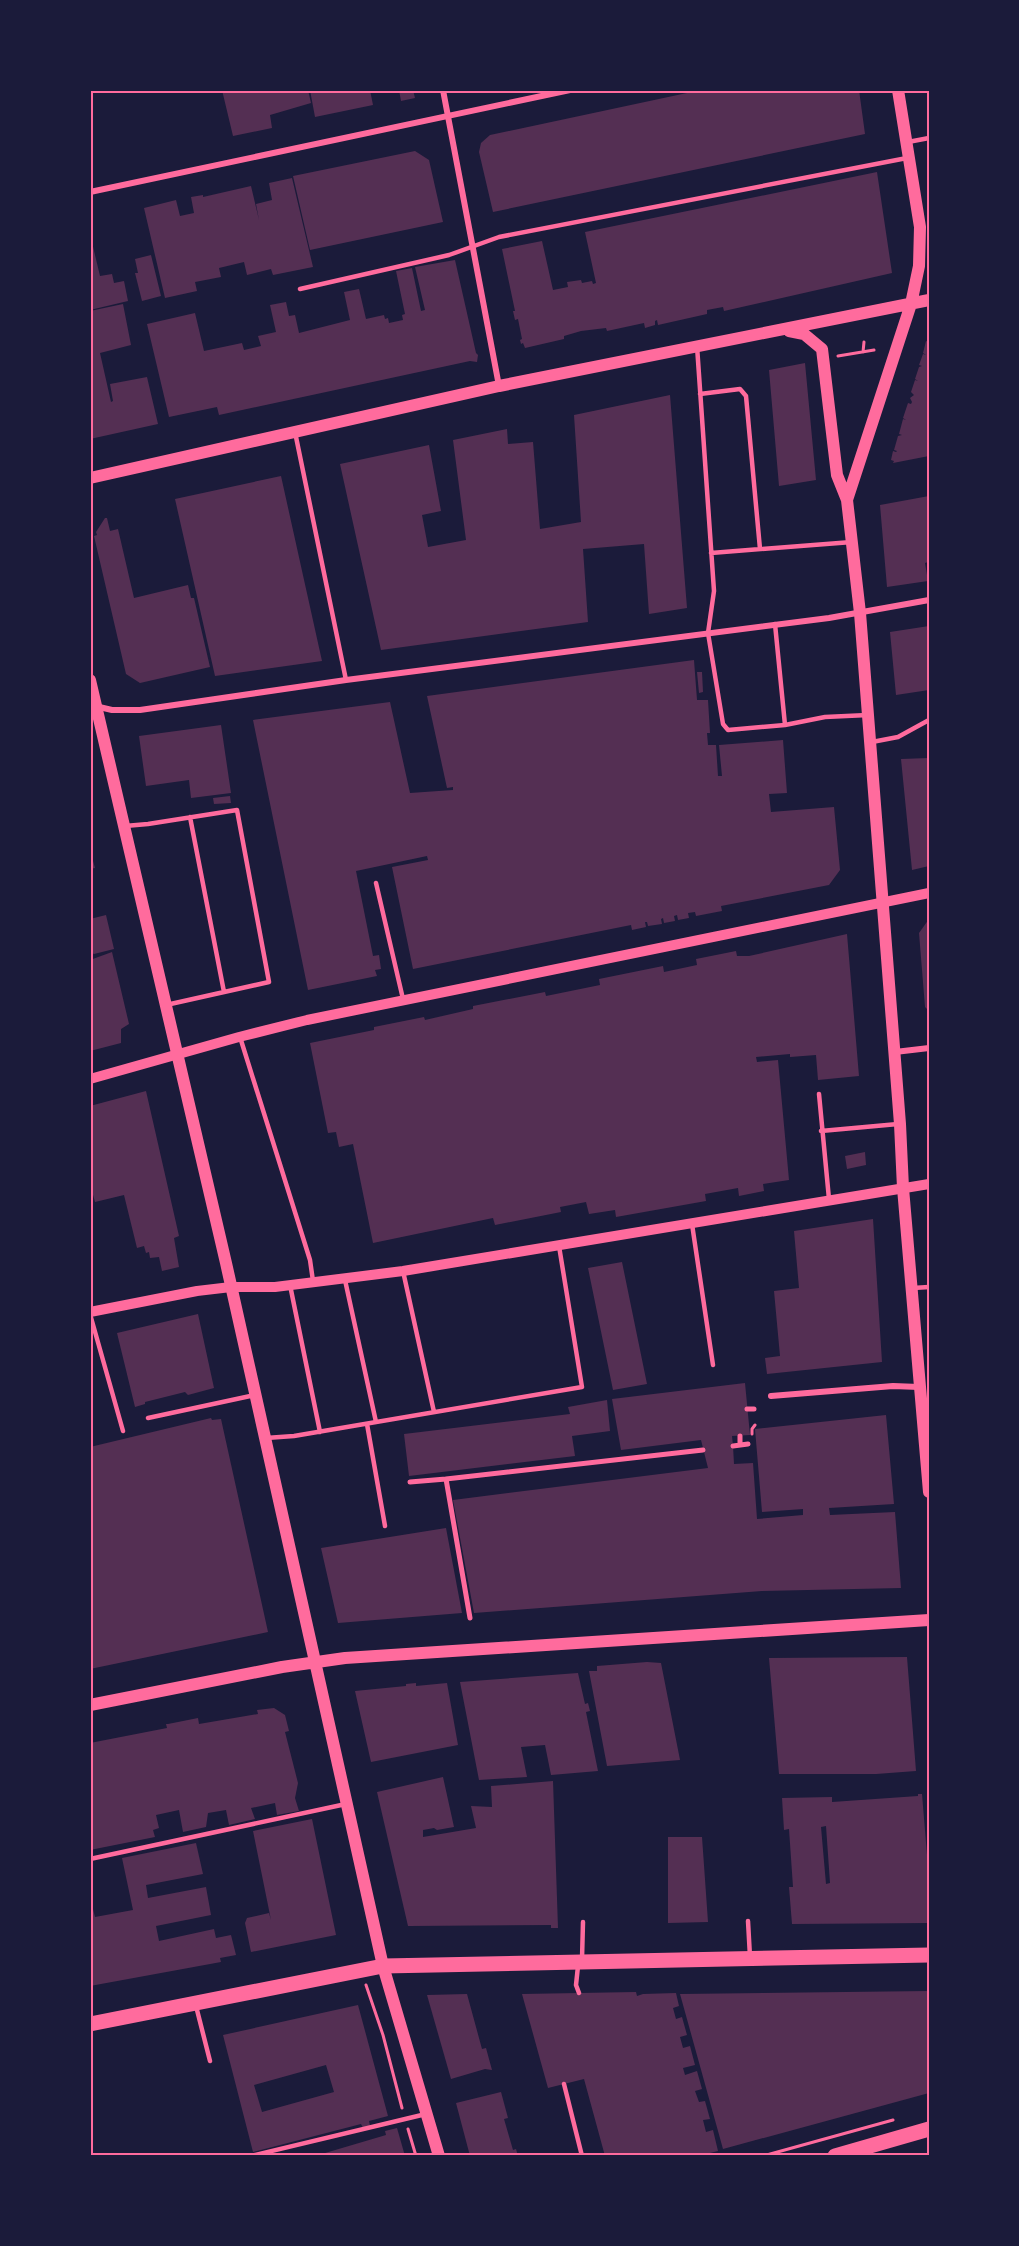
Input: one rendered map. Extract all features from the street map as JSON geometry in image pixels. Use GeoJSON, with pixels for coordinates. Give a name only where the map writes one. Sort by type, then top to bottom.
{"type":"FeatureCollection","features":[{"type":"Feature","properties":{"kind":"main road"},"geometry":{"type":"LineString","coordinates":[[847,500],[911,304],[919,266],[920,227],[898,90]]}},
{"type":"Feature","properties":{"kind":"main road"},"geometry":{"type":"LineString","coordinates":[[90,478],[499,386],[929,300]]}},
{"type":"Feature","properties":{"kind":"main road"},"geometry":{"type":"LineString","coordinates":[[782,330],[804,334],[822,349],[837,474],[847,500],[860,613],[903,1188],[924,1386],[929,1492]]}},
{"type":"Feature","properties":{"kind":"main road"},"geometry":{"type":"LineString","coordinates":[[90,680],[93,706],[124,826],[231,1287],[382,1966],[439,2156]]}},
{"type":"Feature","properties":{"kind":"main road"},"geometry":{"type":"LineString","coordinates":[[90,1705],[282,1667],[345,1658],[929,1620]]}},
{"type":"Feature","properties":{"kind":"main road"},"geometry":{"type":"LineString","coordinates":[[90,2024],[382,1966],[929,1955]]}},
{"type":"Feature","properties":{"kind":"main road"},"geometry":{"type":"LineString","coordinates":[[835,2156],[929,2129]]}},
{"type":"Feature","properties":{"kind":"street"},"geometry":{"type":"LineString","coordinates":[[443,90],[499,386]]}},
{"type":"Feature","properties":{"kind":"street"},"geometry":{"type":"LineString","coordinates":[[90,192],[570,90]]}},
{"type":"Feature","properties":{"kind":"street"},"geometry":{"type":"LineString","coordinates":[[93,706],[112,710],[140,710],[346,680],[860,613],[929,600]]}},
{"type":"Feature","properties":{"kind":"street"},"geometry":{"type":"LineString","coordinates":[[90,1079],[307,1020],[929,893]]}},
{"type":"Feature","properties":{"kind":"street"},"geometry":{"type":"LineString","coordinates":[[894,1052],[929,1048]]}},
{"type":"Feature","properties":{"kind":"street"},"geometry":{"type":"LineString","coordinates":[[90,1313],[197,1291],[231,1287],[263,1288],[403,1271],[929,1184]]}},
{"type":"Feature","properties":{"kind":"street"},"geometry":{"type":"LineString","coordinates":[[771,1396],[893,1386],[924,1386]]}},
{"type":"Feature","properties":{"kind":"street"},"geometry":{"type":"LineString","coordinates":[[740,1436],[740,1445]]}},
{"type":"Feature","properties":{"kind":"street"},"geometry":{"type":"LineString","coordinates":[[732,1446],[748,1444]]}},
{"type":"Feature","properties":{"kind":"street"},"geometry":{"type":"LineString","coordinates":[[410,1482],[703,1450]]}},
{"type":"Feature","properties":{"kind":"street"},"geometry":{"type":"LineString","coordinates":[[446,1479],[470,1618]]}},
{"type":"Feature","properties":{"kind":"lane"},"geometry":{"type":"LineString","coordinates":[[907,142],[929,138]]}},
{"type":"Feature","properties":{"kind":"lane"},"geometry":{"type":"LineString","coordinates":[[300,289],[449,255],[499,237],[910,158]]}},
{"type":"Feature","properties":{"kind":"lane"},"geometry":{"type":"LineString","coordinates":[[697,346],[714,591],[708,633],[723,724],[728,730],[785,725],[825,717],[868,715]]}},
{"type":"Feature","properties":{"kind":"lane"},"geometry":{"type":"LineString","coordinates":[[700,394],[740,389],[746,396],[760,549]]}},
{"type":"Feature","properties":{"kind":"lane"},"geometry":{"type":"LineString","coordinates":[[295,432],[346,680]]}},
{"type":"Feature","properties":{"kind":"lane"},"geometry":{"type":"LineString","coordinates":[[711,554],[852,542]]}},
{"type":"Feature","properties":{"kind":"lane"},"geometry":{"type":"LineString","coordinates":[[775,624],[785,725]]}},
{"type":"Feature","properties":{"kind":"lane"},"geometry":{"type":"LineString","coordinates":[[870,743],[898,737],[929,720]]}},
{"type":"Feature","properties":{"kind":"lane"},"geometry":{"type":"LineString","coordinates":[[124,826],[237,810],[269,982],[166,1005]]}},
{"type":"Feature","properties":{"kind":"lane"},"geometry":{"type":"LineString","coordinates":[[190,817],[224,992]]}},
{"type":"Feature","properties":{"kind":"lane"},"geometry":{"type":"LineString","coordinates":[[376,883],[404,1001]]}},
{"type":"Feature","properties":{"kind":"lane"},"geometry":{"type":"LineString","coordinates":[[239,1037],[310,1260],[313,1281]]}},
{"type":"Feature","properties":{"kind":"lane"},"geometry":{"type":"LineString","coordinates":[[819,1094],[829,1200]]}},
{"type":"Feature","properties":{"kind":"lane"},"geometry":{"type":"LineString","coordinates":[[821,1131],[900,1124]]}},
{"type":"Feature","properties":{"kind":"lane"},"geometry":{"type":"LineString","coordinates":[[692,1224],[713,1365]]}},
{"type":"Feature","properties":{"kind":"lane"},"geometry":{"type":"LineString","coordinates":[[265,1438],[320,1432],[582,1387],[559,1246]]}},
{"type":"Feature","properties":{"kind":"lane"},"geometry":{"type":"LineString","coordinates":[[403,1271],[434,1412]]}},
{"type":"Feature","properties":{"kind":"lane"},"geometry":{"type":"LineString","coordinates":[[344,1277],[376,1422]]}},
{"type":"Feature","properties":{"kind":"lane"},"geometry":{"type":"LineString","coordinates":[[290,1285],[320,1432]]}},
{"type":"Feature","properties":{"kind":"lane"},"geometry":{"type":"LineString","coordinates":[[913,1288],[929,1287]]}},
{"type":"Feature","properties":{"kind":"lane"},"geometry":{"type":"LineString","coordinates":[[90,1313],[123,1431]]}},
{"type":"Feature","properties":{"kind":"lane"},"geometry":{"type":"LineString","coordinates":[[148,1418],[255,1395]]}},
{"type":"Feature","properties":{"kind":"lane"},"geometry":{"type":"LineString","coordinates":[[367,1424],[385,1526]]}},
{"type":"Feature","properties":{"kind":"lane"},"geometry":{"type":"LineString","coordinates":[[90,1859],[346,1804]]}},
{"type":"Feature","properties":{"kind":"lane"},"geometry":{"type":"LineString","coordinates":[[748,1921],[750,1958]]}},
{"type":"Feature","properties":{"kind":"lane"},"geometry":{"type":"LineString","coordinates":[[579,1993],[576,1985],[583,1922]]}},
{"type":"Feature","properties":{"kind":"lane"},"geometry":{"type":"LineString","coordinates":[[196,2003],[210,2061]]}},
{"type":"Feature","properties":{"kind":"lane"},"geometry":{"type":"LineString","coordinates":[[564,2084],[582,2156]]}},
{"type":"Feature","properties":{"kind":"lane"},"geometry":{"type":"LineString","coordinates":[[251,2156],[426,2114]]}},
{"type":"Feature","properties":{"kind":"path"},"geometry":{"type":"LineString","coordinates":[[863,352],[864,342]]}},
{"type":"Feature","properties":{"kind":"path"},"geometry":{"type":"LineString","coordinates":[[836,356],[874,350]]}},
{"type":"Feature","properties":{"kind":"path"},"geometry":{"type":"LineString","coordinates":[[752,1429],[755,1425]]}},
{"type":"Feature","properties":{"kind":"path"},"geometry":{"type":"LineString","coordinates":[[366,1987],[416,2156]]}},
{"type":"Feature","properties":{"kind":"path"},"geometry":{"type":"LineString","coordinates":[[763,2156],[894,2120]]}},
{"type":"Feature","properties":{"kind":"building"},"geometry":{"type":"Polygon","coordinates":[[[222,90],[308,90],[311,103],[270,115],[272,128],[233,136],[222,90]]]}},
{"type":"Feature","properties":{"kind":"building"},"geometry":{"type":"Polygon","coordinates":[[[310,90],[370,90],[373,105],[315,117],[310,90]]]}},
{"type":"Feature","properties":{"kind":"building"},"geometry":{"type":"Polygon","coordinates":[[[399,90],[413,90],[415,98],[401,101],[399,90]]]}},
{"type":"Feature","properties":{"kind":"building"},"geometry":{"type":"Polygon","coordinates":[[[701,90],[859,90],[865,134],[493,212],[479,152],[481,143],[490,135],[701,90]]]}},
{"type":"Feature","properties":{"kind":"building"},"geometry":{"type":"Polygon","coordinates":[[[415,151],[429,160],[443,222],[310,250],[293,176],[415,151]]]}},
{"type":"Feature","properties":{"kind":"building"},"geometry":{"type":"Polygon","coordinates":[[[877,172],[892,273],[724,311],[723,307],[707,310],[707,314],[658,325],[657,320],[655,325],[645,328],[644,323],[607,331],[606,328],[581,331],[564,336],[564,339],[525,348],[523,343],[521,344],[518,319],[515,320],[502,249],[542,241],[553,290],[568,287],[567,282],[581,280],[582,283],[592,281],[593,284],[596,283],[585,232],[877,172]]]}},
{"type":"Feature","properties":{"kind":"building"},"geometry":{"type":"Polygon","coordinates":[[[292,178],[313,267],[273,275],[271,269],[247,275],[244,262],[219,268],[221,277],[195,282],[197,291],[165,298],[144,208],[176,200],[180,216],[194,213],[191,197],[203,195],[203,197],[251,186],[259,220],[256,204],[272,200],[269,183],[292,178]]]}},
{"type":"Feature","properties":{"kind":"building"},"geometry":{"type":"Polygon","coordinates":[[[90,234],[100,276],[112,274],[114,283],[124,281],[128,301],[90,310],[90,234]]]}},
{"type":"Feature","properties":{"kind":"building"},"geometry":{"type":"Polygon","coordinates":[[[151,255],[161,296],[142,301],[135,273],[138,273],[135,259],[151,255]]]}},
{"type":"Feature","properties":{"kind":"building"},"geometry":{"type":"Polygon","coordinates":[[[455,260],[478,355],[477,362],[470,361],[219,415],[217,407],[169,417],[147,324],[195,313],[204,351],[242,343],[244,350],[261,346],[258,336],[276,332],[270,305],[286,302],[289,316],[295,315],[299,333],[350,320],[344,292],[359,289],[366,319],[384,315],[385,319],[388,318],[389,323],[403,320],[402,315],[405,314],[396,271],[412,268],[421,311],[425,310],[415,267],[455,260]]]}},
{"type":"Feature","properties":{"kind":"building"},"geometry":{"type":"Polygon","coordinates":[[[123,304],[131,345],[100,353],[111,402],[113,401],[110,384],[147,377],[158,424],[90,439],[90,311],[123,304]]]}},
{"type":"Feature","properties":{"kind":"building"},"geometry":{"type":"Polygon","coordinates":[[[926,341],[929,342],[929,456],[893,463],[894,461],[891,460],[893,451],[897,451],[894,450],[898,436],[902,435],[899,434],[903,419],[906,420],[903,418],[908,403],[912,402],[910,398],[914,395],[911,392],[915,380],[918,381],[915,379],[919,367],[922,366],[919,365],[923,354],[926,355],[923,353],[926,341]]]}},
{"type":"Feature","properties":{"kind":"building"},"geometry":{"type":"Polygon","coordinates":[[[805,363],[816,480],[779,486],[769,370],[805,363]]]}},
{"type":"Feature","properties":{"kind":"building"},"geometry":{"type":"Polygon","coordinates":[[[670,395],[687,608],[649,614],[644,544],[583,549],[588,622],[381,650],[340,464],[429,445],[441,511],[422,515],[428,547],[466,540],[453,440],[507,429],[508,444],[533,442],[540,529],[581,522],[574,415],[670,395]]]}},
{"type":"Feature","properties":{"kind":"building"},"geometry":{"type":"Polygon","coordinates":[[[281,476],[322,661],[215,676],[175,499],[281,476]]]}},
{"type":"Feature","properties":{"kind":"building"},"geometry":{"type":"Polygon","coordinates":[[[929,496],[929,558],[925,563],[928,581],[887,587],[880,505],[929,496]]]}},
{"type":"Feature","properties":{"kind":"building"},"geometry":{"type":"Polygon","coordinates":[[[107,518],[110,531],[118,529],[134,598],[188,585],[191,598],[194,598],[210,667],[140,683],[126,674],[94,536],[97,535],[96,532],[107,518]]]}},
{"type":"Feature","properties":{"kind":"building"},"geometry":{"type":"Polygon","coordinates":[[[929,626],[929,690],[896,695],[890,632],[929,626]]]}},
{"type":"Feature","properties":{"kind":"building"},"geometry":{"type":"Polygon","coordinates":[[[694,660],[697,700],[708,700],[710,733],[707,733],[708,745],[716,745],[718,776],[722,776],[719,745],[783,740],[787,793],[769,794],[771,812],[834,807],[840,870],[829,885],[721,906],[722,911],[696,916],[695,912],[688,913],[689,918],[678,920],[677,915],[674,916],[675,921],[664,923],[663,918],[661,919],[662,924],[648,926],[645,922],[646,927],[632,930],[631,925],[413,969],[392,867],[428,860],[427,856],[356,871],[373,956],[379,955],[381,969],[375,970],[377,976],[308,990],[253,720],[390,702],[410,793],[453,790],[453,787],[447,788],[427,696],[694,660]]]}},
{"type":"Feature","properties":{"kind":"building"},"geometry":{"type":"Polygon","coordinates":[[[697,672],[702,672],[703,692],[699,693],[697,672]]]}},
{"type":"Feature","properties":{"kind":"building"},"geometry":{"type":"Polygon","coordinates":[[[221,725],[231,793],[191,798],[189,780],[146,786],[139,736],[221,725]]]}},
{"type":"Feature","properties":{"kind":"building"},"geometry":{"type":"Polygon","coordinates":[[[929,758],[929,866],[912,870],[901,759],[929,758]]]}},
{"type":"Feature","properties":{"kind":"building"},"geometry":{"type":"Polygon","coordinates":[[[230,796],[231,803],[214,804],[213,798],[230,796]]]}},
{"type":"Feature","properties":{"kind":"building"},"geometry":{"type":"Polygon","coordinates":[[[90,850],[95,868],[90,869],[90,850]]]}},
{"type":"Feature","properties":{"kind":"building"},"geometry":{"type":"Polygon","coordinates":[[[106,915],[114,949],[94,954],[90,952],[90,919],[106,915]]]}},
{"type":"Feature","properties":{"kind":"building"},"geometry":{"type":"Polygon","coordinates":[[[929,919],[929,1011],[925,1007],[919,933],[929,919]]]}},
{"type":"Feature","properties":{"kind":"building"},"geometry":{"type":"Polygon","coordinates":[[[847,934],[859,1076],[818,1080],[816,1055],[790,1057],[790,1054],[756,1057],[757,1062],[778,1060],[789,1180],[763,1184],[764,1191],[739,1196],[738,1188],[705,1194],[706,1201],[616,1217],[615,1210],[589,1214],[586,1202],[560,1207],[561,1212],[495,1225],[493,1218],[373,1243],[353,1144],[339,1147],[336,1132],[328,1133],[310,1043],[424,1017],[425,1020],[473,1009],[473,1006],[545,992],[546,996],[600,985],[599,979],[663,966],[664,972],[697,965],[696,959],[736,951],[737,956],[749,956],[847,934]]]}},
{"type":"Feature","properties":{"kind":"building"},"geometry":{"type":"Polygon","coordinates":[[[112,952],[129,1024],[121,1029],[121,1043],[90,1051],[90,960],[112,952]]]}},
{"type":"Feature","properties":{"kind":"building"},"geometry":{"type":"Polygon","coordinates":[[[146,1091],[179,1236],[174,1238],[179,1267],[162,1271],[159,1257],[150,1258],[144,1246],[137,1248],[124,1195],[95,1202],[90,1184],[90,1106],[146,1091]]]}},
{"type":"Feature","properties":{"kind":"building"},"geometry":{"type":"Polygon","coordinates":[[[865,1152],[866,1165],[847,1169],[845,1156],[865,1152]]]}},
{"type":"Feature","properties":{"kind":"building"},"geometry":{"type":"Polygon","coordinates":[[[873,1219],[882,1362],[767,1374],[765,1358],[780,1356],[774,1291],[799,1288],[794,1231],[873,1219]]]}},
{"type":"Feature","properties":{"kind":"building"},"geometry":{"type":"Polygon","coordinates":[[[622,1262],[647,1384],[613,1390],[588,1268],[622,1262]]]}},
{"type":"Feature","properties":{"kind":"building"},"geometry":{"type":"Polygon","coordinates":[[[198,1314],[214,1388],[188,1395],[185,1392],[145,1402],[135,1407],[117,1333],[198,1314]]]}},
{"type":"Feature","properties":{"kind":"building"},"geometry":{"type":"Polygon","coordinates":[[[745,1383],[750,1435],[732,1436],[734,1464],[753,1463],[757,1519],[803,1515],[803,1509],[762,1512],[755,1429],[886,1415],[894,1504],[829,1508],[830,1515],[895,1512],[901,1588],[762,1591],[474,1613],[453,1500],[708,1468],[701,1440],[621,1450],[612,1399],[745,1383]]]}},
{"type":"Feature","properties":{"kind":"building"},"geometry":{"type":"Polygon","coordinates":[[[607,1400],[610,1431],[572,1436],[575,1456],[409,1476],[404,1434],[570,1414],[568,1407],[607,1400]]]}},
{"type":"Feature","properties":{"kind":"building"},"geometry":{"type":"Polygon","coordinates":[[[211,1418],[212,1420],[221,1419],[268,1632],[90,1669],[90,1447],[211,1418]]]}},
{"type":"Feature","properties":{"kind":"building"},"geometry":{"type":"Polygon","coordinates":[[[446,1528],[462,1613],[338,1623],[321,1548],[446,1528]]]}},
{"type":"Feature","properties":{"kind":"building"},"geometry":{"type":"Polygon","coordinates":[[[907,1657],[916,1771],[876,1774],[779,1774],[769,1658],[907,1657]]]}},
{"type":"Feature","properties":{"kind":"building"},"geometry":{"type":"Polygon","coordinates":[[[661,1663],[680,1760],[607,1766],[589,1671],[597,1671],[597,1666],[661,1663]]]}},
{"type":"Feature","properties":{"kind":"building"},"geometry":{"type":"Polygon","coordinates":[[[578,1673],[585,1704],[588,1703],[590,1711],[586,1712],[598,1771],[551,1775],[545,1745],[521,1747],[527,1777],[479,1780],[460,1682],[578,1673]]]}},
{"type":"Feature","properties":{"kind":"building"},"geometry":{"type":"Polygon","coordinates":[[[416,1683],[416,1686],[447,1683],[458,1745],[371,1762],[355,1691],[416,1683]]]}},
{"type":"Feature","properties":{"kind":"building"},"geometry":{"type":"Polygon","coordinates":[[[274,1708],[285,1715],[289,1731],[285,1732],[298,1783],[295,1798],[299,1811],[277,1815],[275,1803],[251,1808],[255,1819],[229,1825],[226,1810],[208,1813],[206,1827],[183,1832],[179,1810],[156,1815],[159,1828],[153,1830],[155,1837],[90,1850],[90,1743],[167,1728],[166,1724],[198,1718],[199,1724],[258,1714],[257,1710],[274,1708]]]}},
{"type":"Feature","properties":{"kind":"building"},"geometry":{"type":"Polygon","coordinates":[[[443,1777],[454,1827],[423,1830],[423,1837],[476,1828],[471,1806],[492,1807],[491,1786],[553,1781],[558,1928],[551,1928],[551,1925],[408,1926],[377,1792],[443,1777]]]}},
{"type":"Feature","properties":{"kind":"building"},"geometry":{"type":"Polygon","coordinates":[[[922,1794],[929,1879],[929,1923],[792,1924],[789,1887],[793,1887],[789,1829],[784,1830],[782,1798],[832,1797],[832,1802],[922,1794]],[[826,1826],[821,1827],[826,1884],[830,1883],[826,1826]]]}},
{"type":"Feature","properties":{"kind":"building"},"geometry":{"type":"Polygon","coordinates":[[[312,1819],[336,1935],[251,1952],[245,1923],[247,1918],[269,1913],[271,1920],[253,1831],[312,1819]]]}},
{"type":"Feature","properties":{"kind":"building"},"geometry":{"type":"Polygon","coordinates":[[[668,1837],[702,1837],[708,1922],[668,1923],[668,1837]]]}},
{"type":"Feature","properties":{"kind":"building"},"geometry":{"type":"Polygon","coordinates":[[[196,1843],[203,1874],[146,1885],[148,1898],[206,1887],[211,1915],[156,1926],[159,1941],[214,1929],[216,1938],[231,1935],[236,1955],[220,1958],[221,1962],[90,1986],[90,1897],[95,1917],[133,1910],[122,1858],[196,1843]]]}},
{"type":"Feature","properties":{"kind":"building"},"geometry":{"type":"Polygon","coordinates":[[[929,1991],[929,2093],[723,2149],[680,1994],[929,1991]]]}},
{"type":"Feature","properties":{"kind":"building"},"geometry":{"type":"Polygon","coordinates":[[[636,1992],[637,1996],[676,1993],[679,2006],[673,2008],[676,2019],[682,2017],[687,2035],[680,2037],[683,2048],[690,2046],[695,2065],[683,2068],[685,2075],[697,2071],[702,2089],[695,2091],[699,2102],[705,2101],[710,2119],[703,2120],[706,2132],[713,2130],[718,2151],[698,2156],[605,2156],[584,2079],[548,2088],[522,1994],[636,1992]]]}},
{"type":"Feature","properties":{"kind":"building"},"geometry":{"type":"Polygon","coordinates":[[[467,1994],[482,2049],[486,2048],[492,2070],[485,2069],[451,2079],[427,1995],[467,1994]]]}},
{"type":"Feature","properties":{"kind":"building"},"geometry":{"type":"Polygon","coordinates":[[[358,2005],[388,2116],[369,2121],[370,2126],[363,2128],[361,2124],[253,2152],[223,2035],[358,2005]],[[326,2065],[254,2085],[262,2112],[334,2092],[326,2065]]]}},
{"type":"Feature","properties":{"kind":"building"},"geometry":{"type":"Polygon","coordinates":[[[501,2092],[508,2118],[504,2119],[513,2150],[516,2149],[518,2156],[470,2156],[456,2103],[501,2092]]]}},
{"type":"Feature","properties":{"kind":"building"},"geometry":{"type":"Polygon","coordinates":[[[397,2128],[405,2156],[315,2156],[386,2135],[385,2131],[397,2128]]]}}]}
